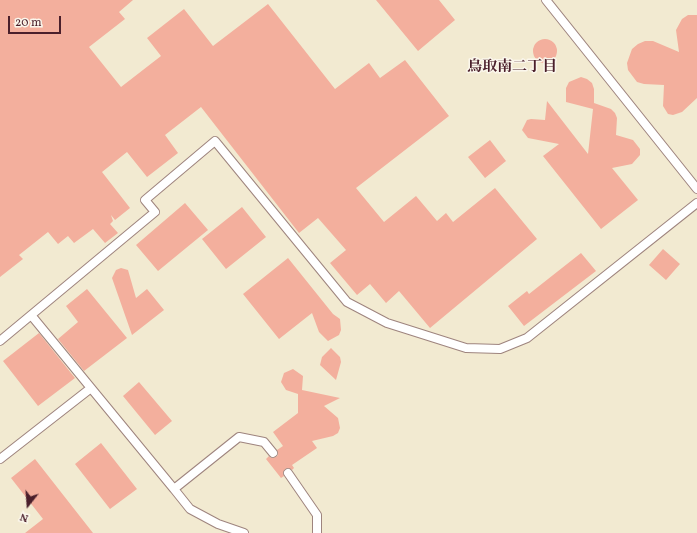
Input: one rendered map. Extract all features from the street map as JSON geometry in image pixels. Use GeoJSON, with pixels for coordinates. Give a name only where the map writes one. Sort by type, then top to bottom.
{"type":"FeatureCollection","features":[{"type":"Feature","properties":{"kind":"lane"},"geometry":{"type":"LineString","coordinates":[[546,0],[697,189]]}},
{"type":"Feature","properties":{"kind":"lane"},"geometry":{"type":"LineString","coordinates":[[0,340],[155,212],[144,200],[215,141],[347,302],[387,323],[466,348],[500,349],[527,338],[697,203]]}},
{"type":"Feature","properties":{"kind":"lane"},"geometry":{"type":"LineString","coordinates":[[31,315],[190,509],[218,524],[244,533]]}},
{"type":"Feature","properties":{"kind":"lane"},"geometry":{"type":"LineString","coordinates":[[0,459],[92,388]]}},
{"type":"Feature","properties":{"kind":"lane"},"geometry":{"type":"LineString","coordinates":[[174,489],[239,437],[264,442],[273,453]]}},
{"type":"Feature","properties":{"kind":"lane"},"geometry":{"type":"LineString","coordinates":[[288,473],[317,515],[318,533]]}},
{"type":"Feature","properties":{"kind":"building"},"geometry":{"type":"Polygon","coordinates":[[[0,0],[133,0],[119,12],[125,19],[89,47],[121,87],[161,56],[147,38],[184,9],[213,46],[268,4],[335,89],[369,63],[380,78],[405,60],[449,116],[356,188],[384,222],[416,196],[437,221],[446,213],[453,222],[495,188],[537,239],[430,328],[399,291],[386,303],[370,284],[357,295],[330,263],[346,250],[318,218],[299,233],[201,107],[165,135],[178,153],[147,177],[127,152],[102,172],[130,208],[115,220],[111,215],[113,221],[110,224],[118,233],[105,243],[93,229],[74,243],[68,236],[58,244],[48,232],[19,255],[23,259],[0,277],[0,0]]]}},
{"type":"Feature","properties":{"kind":"building"},"geometry":{"type":"Polygon","coordinates":[[[376,0],[439,0],[455,20],[418,51],[376,0]]]}},
{"type":"Feature","properties":{"kind":"building"},"geometry":{"type":"Polygon","coordinates":[[[688,15],[697,15],[697,98],[682,112],[673,115],[668,114],[663,106],[664,85],[644,84],[637,82],[628,70],[627,63],[632,49],[645,41],[653,41],[679,52],[676,30],[682,19],[688,15]]]}},
{"type":"Feature","properties":{"kind":"building"},"geometry":{"type":"Polygon","coordinates":[[[545,39],[553,43],[557,51],[553,59],[545,63],[537,59],[533,51],[537,43],[545,39]]]}},
{"type":"Feature","properties":{"kind":"building"},"geometry":{"type":"Polygon","coordinates":[[[581,77],[592,83],[594,89],[594,103],[611,109],[615,113],[617,118],[616,135],[633,140],[640,149],[640,155],[632,164],[612,168],[638,200],[601,229],[543,156],[559,144],[528,138],[522,130],[527,120],[545,120],[547,101],[588,154],[593,109],[566,102],[566,88],[569,82],[581,77]]]}},
{"type":"Feature","properties":{"kind":"building"},"geometry":{"type":"Polygon","coordinates":[[[490,140],[506,161],[485,178],[468,157],[490,140]]]}},
{"type":"Feature","properties":{"kind":"building"},"geometry":{"type":"Polygon","coordinates":[[[185,203],[208,230],[158,271],[136,245],[185,203]]]}},
{"type":"Feature","properties":{"kind":"building"},"geometry":{"type":"Polygon","coordinates":[[[242,207],[266,237],[226,269],[202,239],[242,207]]]}},
{"type":"Feature","properties":{"kind":"building"},"geometry":{"type":"Polygon","coordinates":[[[663,249],[680,264],[666,280],[649,265],[663,249]]]}},
{"type":"Feature","properties":{"kind":"building"},"geometry":{"type":"Polygon","coordinates":[[[581,253],[596,271],[524,326],[508,306],[527,291],[529,294],[581,253]]]}},
{"type":"Feature","properties":{"kind":"building"},"geometry":{"type":"Polygon","coordinates":[[[288,258],[333,314],[340,319],[341,330],[339,335],[328,341],[319,332],[312,313],[279,339],[243,294],[288,258]]]}},
{"type":"Feature","properties":{"kind":"building"},"geometry":{"type":"Polygon","coordinates":[[[121,268],[128,270],[136,298],[147,289],[164,310],[132,335],[112,278],[116,270],[121,268]]]}},
{"type":"Feature","properties":{"kind":"building"},"geometry":{"type":"Polygon","coordinates":[[[87,289],[127,338],[84,371],[58,339],[78,322],[66,306],[87,289]]]}},
{"type":"Feature","properties":{"kind":"building"},"geometry":{"type":"Polygon","coordinates":[[[39,333],[75,378],[38,406],[3,361],[39,333]]]}},
{"type":"Feature","properties":{"kind":"building"},"geometry":{"type":"Polygon","coordinates":[[[331,348],[340,357],[341,362],[336,380],[320,365],[322,357],[331,348]]]}},
{"type":"Feature","properties":{"kind":"building"},"geometry":{"type":"Polygon","coordinates":[[[293,369],[303,376],[302,390],[340,398],[324,406],[338,418],[340,428],[338,433],[333,436],[312,441],[317,448],[292,465],[294,468],[292,470],[288,468],[285,469],[283,473],[284,476],[281,478],[266,459],[269,456],[271,458],[276,457],[278,455],[277,450],[283,446],[273,432],[298,413],[298,394],[286,390],[281,382],[284,373],[293,369]]]}},
{"type":"Feature","properties":{"kind":"building"},"geometry":{"type":"Polygon","coordinates":[[[139,382],[172,421],[155,435],[123,396],[139,382]]]}},
{"type":"Feature","properties":{"kind":"building"},"geometry":{"type":"Polygon","coordinates":[[[101,443],[137,489],[110,509],[75,464],[101,443]]]}},
{"type":"Feature","properties":{"kind":"building"},"geometry":{"type":"Polygon","coordinates":[[[35,459],[93,533],[25,533],[43,519],[11,478],[35,459]]]}},
{"type":"Feature","properties":{"kind":"district","name":"鳥取南二丁目"},"geometry":{"type":"Point","coordinates":[512,68]}}]}
